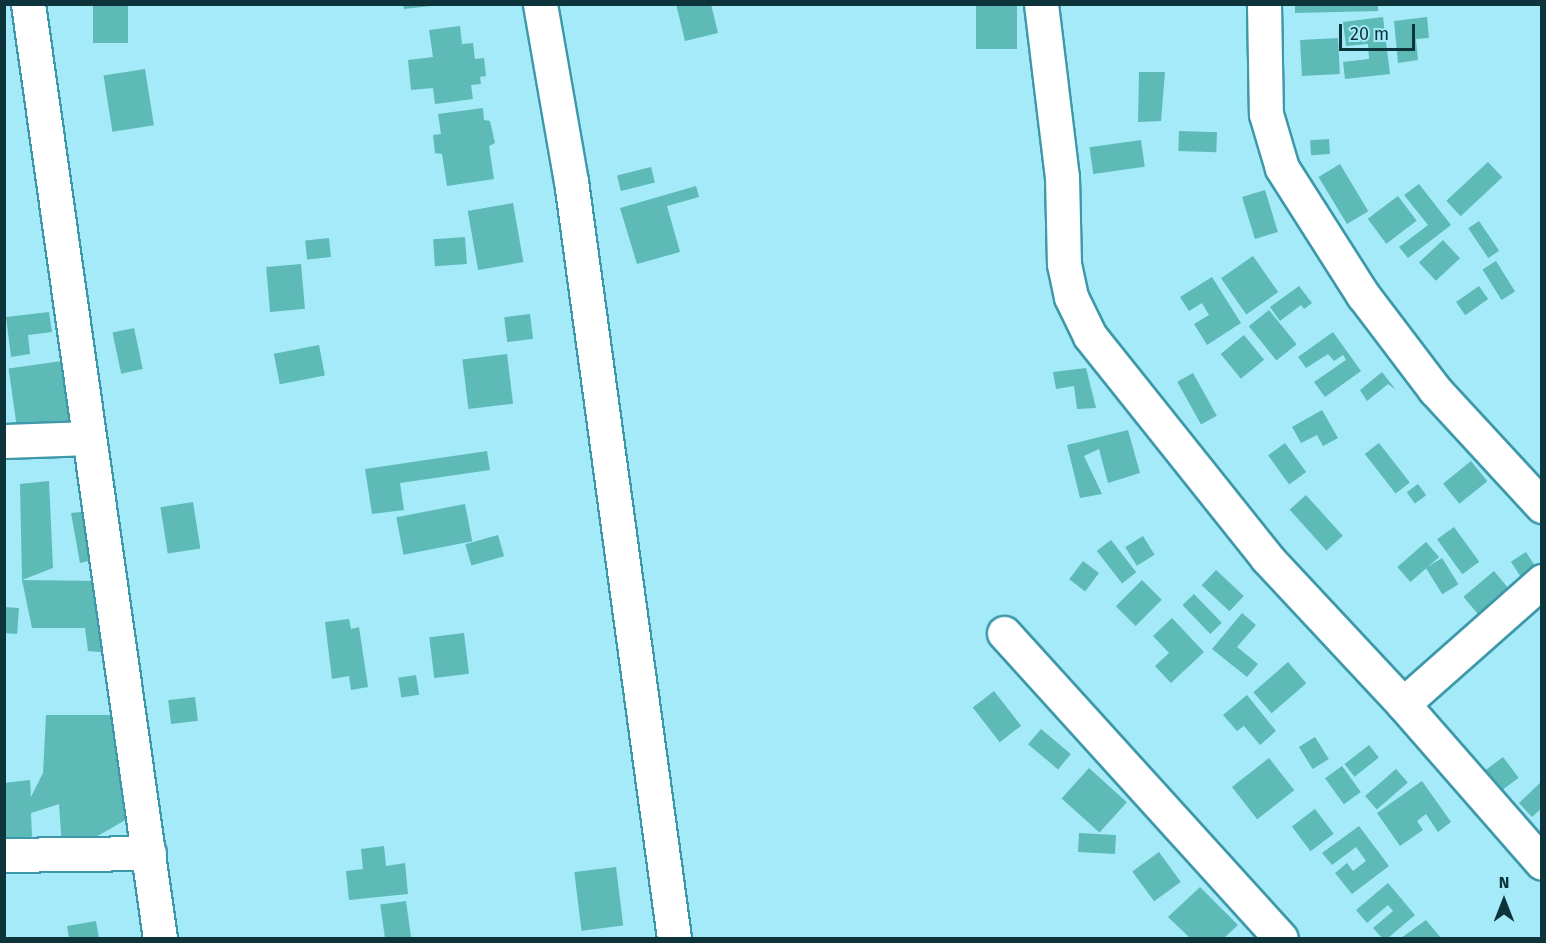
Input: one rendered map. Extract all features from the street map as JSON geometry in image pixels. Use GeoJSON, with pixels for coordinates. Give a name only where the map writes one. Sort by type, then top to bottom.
{"type":"FeatureCollection","features":[{"type":"Feature","properties":{"kind":"street"},"geometry":{"type":"LineString","coordinates":[[28,4],[88,438],[150,853],[160,939]]}},
{"type":"Feature","properties":{"kind":"street"},"geometry":{"type":"LineString","coordinates":[[540,4],[571,181],[674,939]]}},
{"type":"Feature","properties":{"kind":"street"},"geometry":{"type":"LineString","coordinates":[[1041,4],[1062,177],[1064,264],[1071,297],[1090,336],[1267,558],[1403,704],[1542,863]]}},
{"type":"Feature","properties":{"kind":"street"},"geometry":{"type":"LineString","coordinates":[[1263,4],[1266,114],[1282,168],[1357,285],[1435,390],[1542,506]]}},
{"type":"Feature","properties":{"kind":"street"},"geometry":{"type":"LineString","coordinates":[[4,441],[88,438]]}},
{"type":"Feature","properties":{"kind":"street"},"geometry":{"type":"LineString","coordinates":[[1403,704],[1542,581]]}},
{"type":"Feature","properties":{"kind":"street"},"geometry":{"type":"LineString","coordinates":[[1004,633],[1281,939]]}},
{"type":"Feature","properties":{"kind":"street"},"geometry":{"type":"LineString","coordinates":[[4,855],[150,853]]}},
{"type":"Feature","properties":{"kind":"building"},"geometry":{"type":"Polygon","coordinates":[[[93,4],[128,4],[128,43],[93,43],[93,4]]]}},
{"type":"Feature","properties":{"kind":"building"},"geometry":{"type":"Polygon","coordinates":[[[403,4],[431,4],[431,6],[404,9],[403,4]]]}},
{"type":"Feature","properties":{"kind":"building"},"geometry":{"type":"Polygon","coordinates":[[[676,4],[711,4],[718,33],[685,41],[676,4]]]}},
{"type":"Feature","properties":{"kind":"building"},"geometry":{"type":"Polygon","coordinates":[[[976,4],[1017,4],[1017,49],[976,49],[976,4]]]}},
{"type":"Feature","properties":{"kind":"building"},"geometry":{"type":"Polygon","coordinates":[[[1295,4],[1378,4],[1378,11],[1295,13],[1295,4]]]}},
{"type":"Feature","properties":{"kind":"building"},"geometry":{"type":"Polygon","coordinates":[[[1383,17],[1390,74],[1345,79],[1343,62],[1369,59],[1368,44],[1346,46],[1343,22],[1383,17]]]}},
{"type":"Feature","properties":{"kind":"building"},"geometry":{"type":"Polygon","coordinates":[[[1427,17],[1429,38],[1416,39],[1418,60],[1398,63],[1394,21],[1427,17]]]}},
{"type":"Feature","properties":{"kind":"building"},"geometry":{"type":"Polygon","coordinates":[[[460,26],[462,44],[473,43],[475,59],[484,58],[486,76],[480,77],[481,84],[471,85],[473,99],[435,104],[433,88],[411,90],[408,60],[433,57],[429,30],[460,26]]]}},
{"type":"Feature","properties":{"kind":"building"},"geometry":{"type":"Polygon","coordinates":[[[1338,38],[1340,74],[1302,76],[1300,40],[1338,38]]]}},
{"type":"Feature","properties":{"kind":"building"},"geometry":{"type":"Polygon","coordinates":[[[145,69],[154,125],[112,132],[104,76],[145,69]]]}},
{"type":"Feature","properties":{"kind":"building"},"geometry":{"type":"Polygon","coordinates":[[[1139,72],[1165,72],[1161,121],[1138,122],[1139,72]]]}},
{"type":"Feature","properties":{"kind":"building"},"geometry":{"type":"Polygon","coordinates":[[[483,108],[484,120],[490,121],[495,143],[489,146],[494,179],[447,186],[442,154],[435,153],[433,135],[441,134],[438,114],[483,108]]]}},
{"type":"Feature","properties":{"kind":"building"},"geometry":{"type":"Polygon","coordinates":[[[1179,131],[1217,132],[1216,152],[1178,151],[1179,131]]]}},
{"type":"Feature","properties":{"kind":"building"},"geometry":{"type":"Polygon","coordinates":[[[1329,139],[1330,154],[1311,155],[1310,140],[1329,139]]]}},
{"type":"Feature","properties":{"kind":"building"},"geometry":{"type":"Polygon","coordinates":[[[1141,140],[1145,167],[1093,174],[1090,147],[1141,140]]]}},
{"type":"Feature","properties":{"kind":"building"},"geometry":{"type":"Polygon","coordinates":[[[1488,162],[1502,177],[1461,216],[1446,201],[1488,162]]]}},
{"type":"Feature","properties":{"kind":"building"},"geometry":{"type":"Polygon","coordinates":[[[1340,164],[1368,211],[1347,224],[1319,177],[1340,164]]]}},
{"type":"Feature","properties":{"kind":"building"},"geometry":{"type":"Polygon","coordinates":[[[651,167],[655,183],[621,191],[617,175],[651,167]]]}},
{"type":"Feature","properties":{"kind":"building"},"geometry":{"type":"Polygon","coordinates":[[[1419,184],[1451,225],[1408,258],[1399,247],[1428,225],[1404,195],[1419,184]]]}},
{"type":"Feature","properties":{"kind":"building"},"geometry":{"type":"Polygon","coordinates":[[[696,186],[699,197],[667,206],[680,252],[637,264],[620,208],[696,186]]]}},
{"type":"Feature","properties":{"kind":"building"},"geometry":{"type":"Polygon","coordinates":[[[1265,190],[1278,232],[1255,239],[1242,197],[1265,190]]]}},
{"type":"Feature","properties":{"kind":"building"},"geometry":{"type":"Polygon","coordinates":[[[1398,196],[1417,221],[1386,244],[1368,219],[1398,196]]]}},
{"type":"Feature","properties":{"kind":"building"},"geometry":{"type":"Polygon","coordinates":[[[513,203],[523,262],[478,270],[468,211],[513,203]]]}},
{"type":"Feature","properties":{"kind":"building"},"geometry":{"type":"Polygon","coordinates":[[[1479,221],[1499,251],[1488,258],[1468,228],[1479,221]]]}},
{"type":"Feature","properties":{"kind":"building"},"geometry":{"type":"Polygon","coordinates":[[[465,237],[467,264],[435,266],[433,239],[465,237]]]}},
{"type":"Feature","properties":{"kind":"building"},"geometry":{"type":"Polygon","coordinates":[[[329,238],[331,257],[307,259],[305,241],[329,238]]]}},
{"type":"Feature","properties":{"kind":"building"},"geometry":{"type":"Polygon","coordinates":[[[1443,240],[1460,258],[1436,281],[1419,263],[1443,240]]]}},
{"type":"Feature","properties":{"kind":"building"},"geometry":{"type":"Polygon","coordinates":[[[1253,256],[1278,292],[1246,314],[1221,278],[1253,256]]]}},
{"type":"Feature","properties":{"kind":"building"},"geometry":{"type":"Polygon","coordinates":[[[1496,261],[1515,292],[1502,300],[1482,269],[1496,261]]]}},
{"type":"Feature","properties":{"kind":"building"},"geometry":{"type":"Polygon","coordinates":[[[301,264],[305,309],[270,312],[266,267],[301,264]]]}},
{"type":"Feature","properties":{"kind":"building"},"geometry":{"type":"Polygon","coordinates":[[[1212,277],[1241,323],[1207,345],[1194,324],[1209,315],[1202,303],[1189,311],[1180,297],[1212,277]]]}},
{"type":"Feature","properties":{"kind":"building"},"geometry":{"type":"Polygon","coordinates":[[[1299,286],[1312,303],[1304,309],[1301,305],[1280,321],[1270,307],[1299,286]]]}},
{"type":"Feature","properties":{"kind":"building"},"geometry":{"type":"Polygon","coordinates":[[[1479,286],[1488,299],[1465,315],[1456,302],[1479,286]]]}},
{"type":"Feature","properties":{"kind":"building"},"geometry":{"type":"Polygon","coordinates":[[[1269,310],[1297,344],[1276,361],[1249,326],[1269,310]]]}},
{"type":"Feature","properties":{"kind":"building"},"geometry":{"type":"Polygon","coordinates":[[[49,312],[52,332],[28,335],[30,354],[11,357],[6,317],[49,312]]]}},
{"type":"Feature","properties":{"kind":"building"},"geometry":{"type":"Polygon","coordinates":[[[530,314],[533,339],[507,342],[504,317],[530,314]]]}},
{"type":"Feature","properties":{"kind":"building"},"geometry":{"type":"Polygon","coordinates":[[[134,328],[143,369],[121,374],[112,333],[134,328]]]}},
{"type":"Feature","properties":{"kind":"building"},"geometry":{"type":"Polygon","coordinates":[[[1333,332],[1361,371],[1325,397],[1314,382],[1346,360],[1343,355],[1334,361],[1328,354],[1306,368],[1298,357],[1333,332]]]}},
{"type":"Feature","properties":{"kind":"building"},"geometry":{"type":"Polygon","coordinates":[[[1244,335],[1264,360],[1241,379],[1221,354],[1244,335]]]}},
{"type":"Feature","properties":{"kind":"building"},"geometry":{"type":"Polygon","coordinates":[[[319,345],[325,375],[280,384],[274,354],[319,345]]]}},
{"type":"Feature","properties":{"kind":"building"},"geometry":{"type":"Polygon","coordinates":[[[507,354],[513,404],[468,409],[462,359],[507,354]]]}},
{"type":"Feature","properties":{"kind":"building"},"geometry":{"type":"Polygon","coordinates":[[[69,360],[78,423],[18,432],[9,368],[69,360]]]}},
{"type":"Feature","properties":{"kind":"building"},"geometry":{"type":"Polygon","coordinates":[[[1086,368],[1096,408],[1077,409],[1074,386],[1056,389],[1053,372],[1086,368]]]}},
{"type":"Feature","properties":{"kind":"building"},"geometry":{"type":"Polygon","coordinates":[[[1382,372],[1396,390],[1388,384],[1367,401],[1360,390],[1382,372]]]}},
{"type":"Feature","properties":{"kind":"building"},"geometry":{"type":"Polygon","coordinates":[[[1193,373],[1217,416],[1201,425],[1177,382],[1193,373]]]}},
{"type":"Feature","properties":{"kind":"building"},"geometry":{"type":"Polygon","coordinates":[[[1322,410],[1338,438],[1323,446],[1317,435],[1301,443],[1292,427],[1322,410]]]}},
{"type":"Feature","properties":{"kind":"building"},"geometry":{"type":"Polygon","coordinates":[[[1128,430],[1140,473],[1108,483],[1099,449],[1084,456],[1102,494],[1080,498],[1067,445],[1128,430]]]}},
{"type":"Feature","properties":{"kind":"building"},"geometry":{"type":"Polygon","coordinates":[[[1285,443],[1306,472],[1289,484],[1268,455],[1285,443]]]}},
{"type":"Feature","properties":{"kind":"building"},"geometry":{"type":"Polygon","coordinates":[[[1379,443],[1410,482],[1396,493],[1365,454],[1379,443]]]}},
{"type":"Feature","properties":{"kind":"building"},"geometry":{"type":"Polygon","coordinates":[[[487,451],[490,470],[400,483],[404,510],[372,514],[365,469],[487,451]]]}},
{"type":"Feature","properties":{"kind":"building"},"geometry":{"type":"Polygon","coordinates":[[[1471,461],[1487,481],[1459,504],[1443,484],[1471,461]]]}},
{"type":"Feature","properties":{"kind":"building"},"geometry":{"type":"Polygon","coordinates":[[[49,481],[53,568],[22,580],[20,484],[49,481]]]}},
{"type":"Feature","properties":{"kind":"building"},"geometry":{"type":"Polygon","coordinates":[[[1418,484],[1426,495],[1415,504],[1407,492],[1418,484]]]}},
{"type":"Feature","properties":{"kind":"building"},"geometry":{"type":"Polygon","coordinates":[[[1306,495],[1343,536],[1326,551],[1290,510],[1306,495]]]}},
{"type":"Feature","properties":{"kind":"building"},"geometry":{"type":"Polygon","coordinates":[[[193,502],[200,548],[168,554],[160,507],[193,502]]]}},
{"type":"Feature","properties":{"kind":"building"},"geometry":{"type":"Polygon","coordinates":[[[465,504],[472,541],[404,555],[396,517],[465,504]]]}},
{"type":"Feature","properties":{"kind":"building"},"geometry":{"type":"Polygon","coordinates":[[[91,511],[97,559],[80,563],[71,513],[91,511]]]}},
{"type":"Feature","properties":{"kind":"building"},"geometry":{"type":"Polygon","coordinates":[[[1454,527],[1479,562],[1462,574],[1437,539],[1454,527]]]}},
{"type":"Feature","properties":{"kind":"building"},"geometry":{"type":"Polygon","coordinates":[[[498,535],[504,556],[471,566],[465,544],[498,535]]]}},
{"type":"Feature","properties":{"kind":"building"},"geometry":{"type":"Polygon","coordinates":[[[1143,536],[1155,555],[1137,566],[1125,547],[1143,536]]]}},
{"type":"Feature","properties":{"kind":"building"},"geometry":{"type":"Polygon","coordinates":[[[1111,540],[1136,572],[1122,583],[1097,551],[1111,540]]]}},
{"type":"Feature","properties":{"kind":"building"},"geometry":{"type":"Polygon","coordinates":[[[1426,542],[1439,557],[1410,582],[1397,567],[1426,542]]]}},
{"type":"Feature","properties":{"kind":"building"},"geometry":{"type":"Polygon","coordinates":[[[1526,552],[1539,572],[1524,582],[1511,562],[1526,552]]]}},
{"type":"Feature","properties":{"kind":"building"},"geometry":{"type":"Polygon","coordinates":[[[1442,558],[1458,584],[1442,594],[1426,568],[1442,558]]]}},
{"type":"Feature","properties":{"kind":"building"},"geometry":{"type":"Polygon","coordinates":[[[1083,561],[1099,573],[1085,591],[1069,579],[1083,561]]]}},
{"type":"Feature","properties":{"kind":"building"},"geometry":{"type":"Polygon","coordinates":[[[1216,570],[1244,596],[1229,611],[1202,585],[1216,570]]]}},
{"type":"Feature","properties":{"kind":"building"},"geometry":{"type":"Polygon","coordinates":[[[1494,571],[1519,601],[1488,627],[1463,597],[1494,571]]]}},
{"type":"Feature","properties":{"kind":"building"},"geometry":{"type":"Polygon","coordinates":[[[22,580],[101,581],[110,653],[88,651],[85,628],[32,628],[22,580]]]}},
{"type":"Feature","properties":{"kind":"building"},"geometry":{"type":"Polygon","coordinates":[[[1142,580],[1162,600],[1136,626],[1116,606],[1142,580]]]}},
{"type":"Feature","properties":{"kind":"building"},"geometry":{"type":"Polygon","coordinates":[[[1194,594],[1222,623],[1210,634],[1182,605],[1194,594]]]}},
{"type":"Feature","properties":{"kind":"building"},"geometry":{"type":"Polygon","coordinates":[[[4,607],[19,608],[17,634],[4,633],[4,607]]]}},
{"type":"Feature","properties":{"kind":"building"},"geometry":{"type":"Polygon","coordinates":[[[1242,613],[1256,625],[1237,647],[1258,664],[1247,677],[1212,649],[1242,613]]]}},
{"type":"Feature","properties":{"kind":"building"},"geometry":{"type":"Polygon","coordinates":[[[1172,618],[1204,652],[1171,683],[1155,666],[1169,653],[1153,636],[1172,618]]]}},
{"type":"Feature","properties":{"kind":"building"},"geometry":{"type":"Polygon","coordinates":[[[349,619],[351,629],[359,627],[368,687],[351,690],[349,676],[332,679],[325,622],[349,619]]]}},
{"type":"Feature","properties":{"kind":"building"},"geometry":{"type":"Polygon","coordinates":[[[464,633],[469,674],[434,678],[429,637],[464,633]]]}},
{"type":"Feature","properties":{"kind":"building"},"geometry":{"type":"Polygon","coordinates":[[[1288,662],[1306,683],[1272,713],[1253,692],[1288,662]]]}},
{"type":"Feature","properties":{"kind":"building"},"geometry":{"type":"Polygon","coordinates":[[[416,675],[419,695],[401,698],[398,678],[416,675]]]}},
{"type":"Feature","properties":{"kind":"building"},"geometry":{"type":"Polygon","coordinates":[[[994,691],[1021,726],[1000,742],[973,708],[994,691]]]}},
{"type":"Feature","properties":{"kind":"building"},"geometry":{"type":"Polygon","coordinates":[[[1247,695],[1276,731],[1260,745],[1244,726],[1237,731],[1223,715],[1247,695]]]}},
{"type":"Feature","properties":{"kind":"building"},"geometry":{"type":"Polygon","coordinates":[[[195,697],[198,721],[171,724],[168,700],[195,697]]]}},
{"type":"Feature","properties":{"kind":"building"},"geometry":{"type":"Polygon","coordinates":[[[46,715],[115,715],[127,819],[89,841],[62,847],[59,804],[31,813],[32,836],[17,849],[4,851],[4,783],[30,780],[31,797],[43,773],[46,715]]]}},
{"type":"Feature","properties":{"kind":"building"},"geometry":{"type":"Polygon","coordinates":[[[1041,729],[1071,754],[1058,769],[1028,744],[1041,729]]]}},
{"type":"Feature","properties":{"kind":"building"},"geometry":{"type":"Polygon","coordinates":[[[1315,737],[1329,759],[1313,769],[1299,747],[1315,737]]]}},
{"type":"Feature","properties":{"kind":"building"},"geometry":{"type":"Polygon","coordinates":[[[1369,745],[1379,758],[1354,777],[1345,764],[1369,745]]]}},
{"type":"Feature","properties":{"kind":"building"},"geometry":{"type":"Polygon","coordinates":[[[1503,757],[1519,778],[1500,792],[1485,771],[1503,757]]]}},
{"type":"Feature","properties":{"kind":"building"},"geometry":{"type":"Polygon","coordinates":[[[1269,758],[1294,790],[1257,819],[1232,787],[1269,758]]]}},
{"type":"Feature","properties":{"kind":"building"},"geometry":{"type":"Polygon","coordinates":[[[1342,766],[1361,792],[1344,804],[1325,778],[1342,766]]]}},
{"type":"Feature","properties":{"kind":"building"},"geometry":{"type":"Polygon","coordinates":[[[1089,768],[1127,802],[1099,833],[1062,798],[1089,768]]]}},
{"type":"Feature","properties":{"kind":"building"},"geometry":{"type":"Polygon","coordinates":[[[1396,769],[1408,783],[1377,809],[1365,796],[1396,769]]]}},
{"type":"Feature","properties":{"kind":"building"},"geometry":{"type":"Polygon","coordinates":[[[1422,781],[1451,822],[1438,832],[1426,814],[1417,821],[1423,830],[1400,846],[1377,813],[1422,781]]]}},
{"type":"Feature","properties":{"kind":"building"},"geometry":{"type":"Polygon","coordinates":[[[1542,781],[1542,808],[1532,817],[1519,803],[1542,781]]]}},
{"type":"Feature","properties":{"kind":"building"},"geometry":{"type":"Polygon","coordinates":[[[1315,809],[1334,834],[1310,851],[1292,826],[1315,809]]]}},
{"type":"Feature","properties":{"kind":"building"},"geometry":{"type":"Polygon","coordinates":[[[1359,826],[1389,866],[1352,894],[1335,873],[1347,863],[1353,871],[1366,861],[1356,847],[1332,865],[1322,853],[1359,826]]]}},
{"type":"Feature","properties":{"kind":"building"},"geometry":{"type":"Polygon","coordinates":[[[1079,833],[1116,835],[1115,854],[1078,852],[1079,833]]]}},
{"type":"Feature","properties":{"kind":"building"},"geometry":{"type":"Polygon","coordinates":[[[384,846],[386,866],[405,863],[408,894],[349,900],[346,871],[363,869],[361,849],[384,846]]]}},
{"type":"Feature","properties":{"kind":"building"},"geometry":{"type":"Polygon","coordinates":[[[1159,852],[1181,882],[1154,901],[1132,871],[1159,852]]]}},
{"type":"Feature","properties":{"kind":"building"},"geometry":{"type":"Polygon","coordinates":[[[616,867],[623,926],[582,931],[574,872],[616,867]]]}},
{"type":"Feature","properties":{"kind":"building"},"geometry":{"type":"Polygon","coordinates":[[[1388,883],[1415,915],[1388,938],[1382,938],[1373,928],[1393,911],[1388,905],[1367,923],[1356,910],[1388,883]]]}},
{"type":"Feature","properties":{"kind":"building"},"geometry":{"type":"Polygon","coordinates":[[[1200,887],[1238,925],[1224,938],[1190,938],[1168,917],[1200,887]]]}},
{"type":"Feature","properties":{"kind":"building"},"geometry":{"type":"Polygon","coordinates":[[[406,901],[411,938],[385,938],[380,905],[406,901]]]}},
{"type":"Feature","properties":{"kind":"building"},"geometry":{"type":"Polygon","coordinates":[[[1426,920],[1441,938],[1401,938],[1426,920]]]}},
{"type":"Feature","properties":{"kind":"building"},"geometry":{"type":"Polygon","coordinates":[[[96,921],[99,938],[69,938],[67,926],[96,921]]]}}]}
